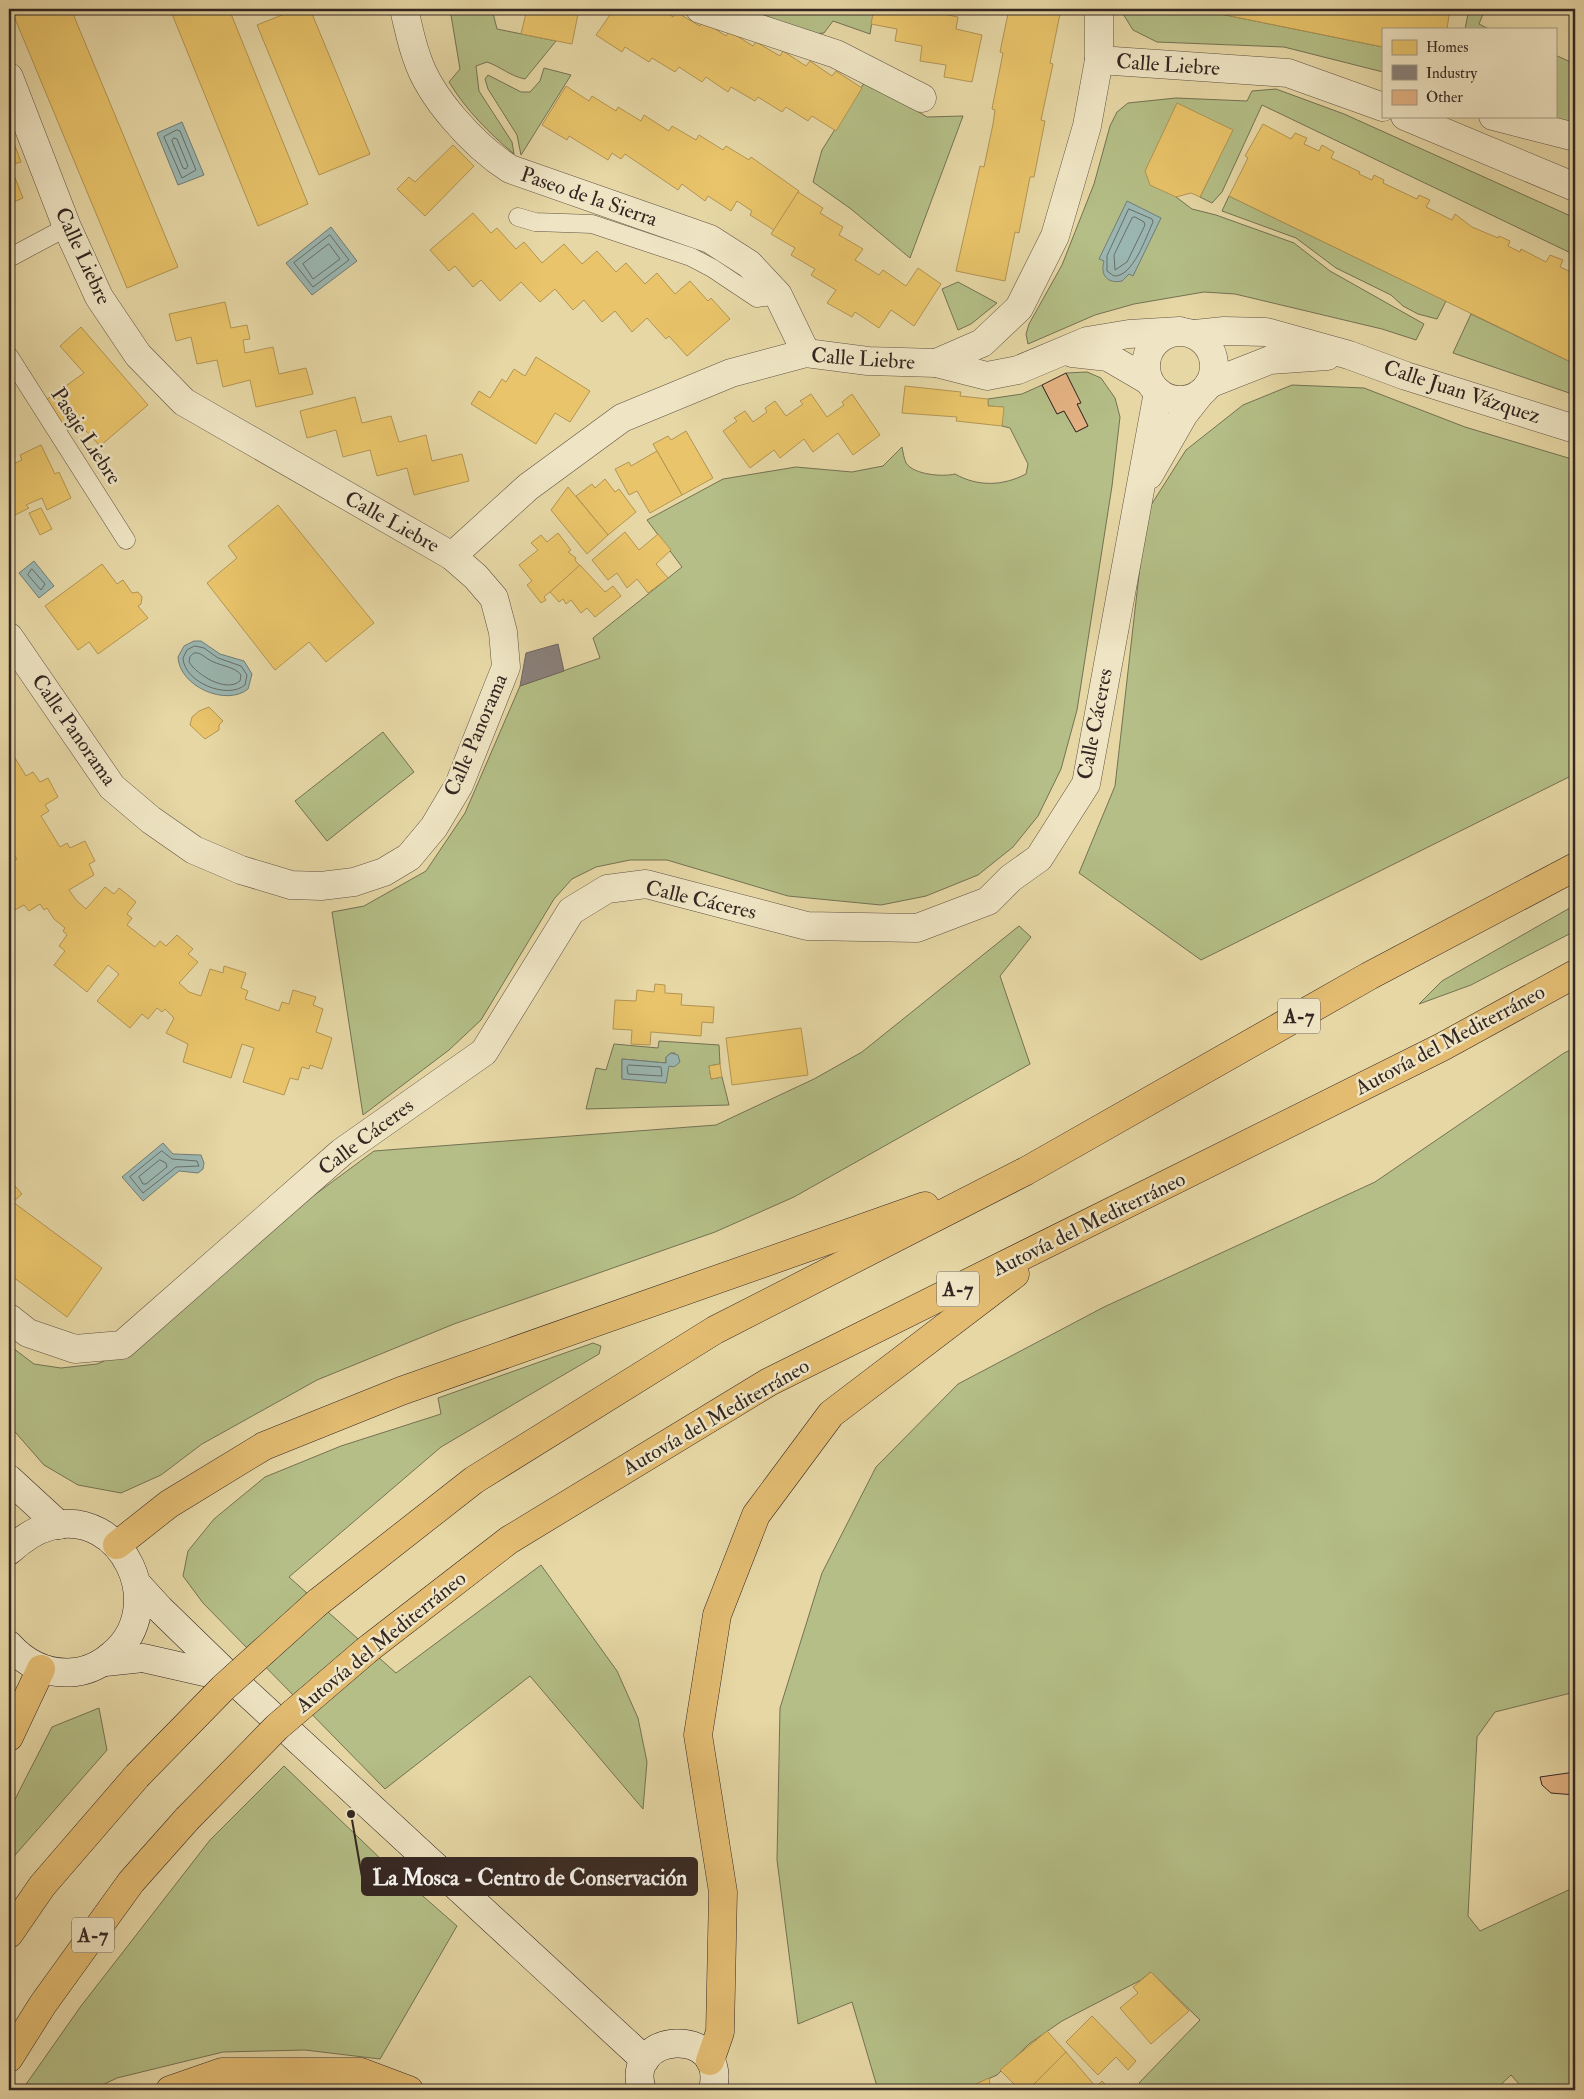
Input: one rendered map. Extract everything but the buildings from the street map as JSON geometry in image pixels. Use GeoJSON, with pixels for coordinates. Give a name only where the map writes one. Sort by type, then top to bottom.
{"type":"FeatureCollection","features":[{"type":"Feature","properties":{"kind":"highway","name":"A-7"},"geometry":{"type":"LineString","coordinates":[[9,1934],[42,1886],[138,1776],[223,1688],[317,1603],[474,1480],[715,1330],[1026,1171],[1369,976],[1575,867]]}},
{"type":"Feature","properties":{"kind":"highway","name":"Autovía del Mediterráneo"},"geometry":{"type":"LineString","coordinates":[[9,2058],[42,2004],[132,1882],[187,1819],[277,1727],[368,1649],[509,1540],[769,1382],[1442,1047],[1575,974]]}},
{"type":"Feature","properties":{"kind":"highway"},"geometry":{"type":"LineString","coordinates":[[117,1546],[169,1504],[264,1446],[400,1391],[1026,1171]]}},
{"type":"Feature","properties":{"kind":"highway"},"geometry":{"type":"LineString","coordinates":[[710,2062],[720,2032],[723,1892],[698,1735],[717,1615],[756,1516],[831,1414],[1065,1236]]}},
{"type":"Feature","properties":{"kind":"highway"},"geometry":{"type":"LineString","coordinates":[[9,1737],[41,1669]]}},
{"type":"Feature","properties":{"kind":"highway"},"geometry":{"type":"LineString","coordinates":[[170,2090],[222,2072],[361,2072],[409,2090]]}},
{"type":"Feature","properties":{"kind":"street","name":"Paseo de la Sierra"},"geometry":{"type":"LineString","coordinates":[[404,9],[417,59],[441,104],[493,158],[510,169],[710,239],[749,264],[778,295],[806,354]]}},
{"type":"Feature","properties":{"kind":"street"},"geometry":{"type":"LineString","coordinates":[[700,9],[836,54],[922,98]]}},
{"type":"Feature","properties":{"kind":"street"},"geometry":{"type":"LineString","coordinates":[[1099,9],[1099,60]]}},
{"type":"Feature","properties":{"kind":"street","name":"Calle Liebre"},"geometry":{"type":"LineString","coordinates":[[936,363],[982,343],[1019,308],[1055,236],[1087,126],[1099,60],[1288,73],[1377,103]]}},
{"type":"Feature","properties":{"kind":"street","name":"Calle Liebre"},"geometry":{"type":"LineString","coordinates":[[9,77],[67,228],[99,298],[138,355],[184,402],[452,556],[528,487],[622,418],[731,373],[806,354],[868,361],[936,363],[987,376],[1018,370],[1087,341],[1129,334],[1188,333]]}},
{"type":"Feature","properties":{"kind":"street"},"geometry":{"type":"LineString","coordinates":[[1410,118],[1575,187]]}},
{"type":"Feature","properties":{"kind":"street"},"geometry":{"type":"LineString","coordinates":[[1501,118],[1575,137]]}},
{"type":"Feature","properties":{"kind":"street","name":"Calle Juan Vázquez"},"geometry":{"type":"LineString","coordinates":[[1188,333],[1224,331],[1266,332],[1349,355],[1406,376],[1575,429]]}},
{"type":"Feature","properties":{"kind":"street","name":"Calle Cáceres"},"geometry":{"type":"LineString","coordinates":[[9,1318],[28,1333],[75,1350],[122,1345],[342,1152],[484,1052],[571,911],[607,889],[646,884],[807,926],[917,928],[988,901],[1011,878],[1039,858],[1086,784],[1138,496],[1154,386],[1146,370],[1151,347],[1158,339],[1168,333],[1188,333]]}},
{"type":"Feature","properties":{"kind":"street"},"geometry":{"type":"LineString","coordinates":[[1188,333],[1211,351],[1214,374],[1204,390]]}},
{"type":"Feature","properties":{"kind":"street","name":"Calle Liebre"},"geometry":{"type":"LineString","coordinates":[[1061,353],[1108,357],[1178,400],[1204,390]]}},
{"type":"Feature","properties":{"kind":"street","name":"Calle Juan Vázquez"},"geometry":{"type":"LineString","coordinates":[[1204,390],[1270,360],[1349,355]]}},
{"type":"Feature","properties":{"kind":"street","name":"Calle Cáceres"},"geometry":{"type":"LineString","coordinates":[[1138,496],[1184,414],[1204,390]]}},
{"type":"Feature","properties":{"kind":"street","name":"Calle Panorama"},"geometry":{"type":"LineString","coordinates":[[9,637],[112,787],[151,820],[186,845],[241,870],[291,885],[321,886],[354,882],[384,872],[410,857],[434,827],[459,785],[506,667],[503,632],[494,598],[476,577],[452,556]]}},
{"type":"Feature","properties":{"kind":"street"},"geometry":{"type":"LineString","coordinates":[[9,1479],[55,1525]]}},
{"type":"Feature","properties":{"kind":"street"},"geometry":{"type":"LineString","coordinates":[[9,1505],[16,1511],[55,1525],[87,1528],[100,1533],[117,1546],[130,1564],[138,1585],[139,1608],[133,1629],[121,1647],[104,1662],[84,1671],[63,1673],[41,1669],[19,1657],[9,1645]]}},
{"type":"Feature","properties":{"kind":"street"},"geometry":{"type":"LineString","coordinates":[[9,1551],[27,1536],[55,1525]]}},
{"type":"Feature","properties":{"kind":"street"},"geometry":{"type":"LineString","coordinates":[[138,1585],[160,1609],[232,1678],[645,2060]]}},
{"type":"Feature","properties":{"kind":"street"},"geometry":{"type":"LineString","coordinates":[[104,1662],[143,1658],[232,1678]]}},
{"type":"Feature","properties":{"kind":"street"},"geometry":{"type":"LineString","coordinates":[[642,2090],[640,2072],[645,2060],[654,2050],[665,2044],[678,2042],[691,2044],[702,2051],[710,2062],[715,2082],[713,2090]]}},
{"type":"Feature","properties":{"kind":"lane"},"geometry":{"type":"LineString","coordinates":[[518,217],[535,222],[592,224],[691,256],[757,298],[778,295]]}},
{"type":"Feature","properties":{"kind":"lane"},"geometry":{"type":"LineString","coordinates":[[9,258],[67,228]]}},
{"type":"Feature","properties":{"kind":"lane","name":"Pasaje Liebre"},"geometry":{"type":"LineString","coordinates":[[9,356],[126,540]]}},
{"type":"Feature","properties":{"kind":"green space"},"geometry":{"type":"Polygon","coordinates":[[[450,9],[492,9],[497,29],[556,41],[525,79],[487,62],[476,66],[479,91],[512,142],[514,154],[478,121],[449,82],[460,69],[450,9]]]}},
{"type":"Feature","properties":{"kind":"green space"},"geometry":{"type":"Polygon","coordinates":[[[761,9],[874,9],[870,34],[833,21],[824,33],[811,34],[759,13],[761,9]]]}},
{"type":"Feature","properties":{"kind":"green space"},"geometry":{"type":"Polygon","coordinates":[[[1120,9],[1196,9],[1382,47],[1382,72],[1284,47],[1157,42],[1133,30],[1120,9]]]}},
{"type":"Feature","properties":{"kind":"green space"},"geometry":{"type":"Polygon","coordinates":[[[1469,9],[1485,9],[1479,24],[1487,28],[1465,28],[1469,9]]]}},
{"type":"Feature","properties":{"kind":"green space"},"geometry":{"type":"Polygon","coordinates":[[[1556,55],[1575,64],[1575,126],[1547,118],[1556,118],[1556,55]]]}},
{"type":"Feature","properties":{"kind":"green space"},"geometry":{"type":"Polygon","coordinates":[[[544,68],[571,75],[521,155],[517,135],[488,89],[485,79],[488,75],[521,92],[530,92],[540,81],[544,68]]]}},
{"type":"Feature","properties":{"kind":"green space"},"geometry":{"type":"Polygon","coordinates":[[[866,80],[927,117],[963,116],[910,258],[851,209],[813,182],[822,150],[866,80]]]}},
{"type":"Feature","properties":{"kind":"green space"},"geometry":{"type":"Polygon","coordinates":[[[1276,89],[1344,114],[1575,218],[1575,255],[1262,105],[1222,192],[1212,203],[1200,197],[1232,130],[1176,197],[1192,209],[1216,215],[1294,243],[1330,271],[1424,324],[1416,340],[1382,329],[1235,294],[1204,292],[1134,304],[1095,315],[1028,344],[1026,334],[1029,324],[1062,265],[1094,184],[1110,126],[1117,112],[1128,103],[1176,98],[1247,101],[1252,91],[1276,89]]]}},
{"type":"Feature","properties":{"kind":"green space"},"geometry":{"type":"Polygon","coordinates":[[[1229,196],[1446,301],[1437,319],[1418,314],[1403,306],[1391,295],[1336,268],[1296,238],[1222,211],[1229,196]]]}},
{"type":"Feature","properties":{"kind":"green space"},"geometry":{"type":"Polygon","coordinates":[[[958,282],[997,303],[971,324],[958,330],[942,289],[958,282]]]}},
{"type":"Feature","properties":{"kind":"green space"},"geometry":{"type":"Polygon","coordinates":[[[1471,314],[1575,364],[1575,395],[1453,353],[1471,314]]]}},
{"type":"Feature","properties":{"kind":"green space"},"geometry":{"type":"Polygon","coordinates":[[[1087,372],[1101,378],[1115,398],[1120,417],[1112,486],[1077,710],[1061,769],[1038,816],[1013,847],[978,875],[926,896],[881,905],[788,896],[667,860],[630,860],[596,867],[572,879],[554,899],[481,1020],[449,1050],[363,1115],[332,912],[364,906],[426,871],[465,813],[520,686],[600,658],[593,638],[682,567],[647,520],[723,479],[796,467],[852,472],[883,466],[902,447],[906,463],[922,473],[936,475],[955,474],[982,483],[999,483],[1017,478],[1026,474],[1028,464],[1010,428],[1002,426],[1003,407],[988,406],[988,399],[1022,394],[1042,385],[1057,414],[1064,411],[1076,432],[1088,426],[1077,404],[1080,403],[1066,373],[1087,372]]]}},
{"type":"Feature","properties":{"kind":"green space"},"geometry":{"type":"Polygon","coordinates":[[[1292,385],[1364,388],[1465,427],[1575,460],[1575,774],[1201,960],[1079,873],[1115,786],[1146,513],[1186,450],[1243,405],[1292,385]]]}},
{"type":"Feature","properties":{"kind":"green space"},"geometry":{"type":"Polygon","coordinates":[[[383,732],[414,772],[327,841],[295,801],[383,732]]]}},
{"type":"Feature","properties":{"kind":"green space"},"geometry":{"type":"Polygon","coordinates":[[[1575,905],[1575,931],[1471,985],[1419,1004],[1442,981],[1575,905]]]}},
{"type":"Feature","properties":{"kind":"green space"},"geometry":{"type":"Polygon","coordinates":[[[1019,926],[1031,937],[1000,976],[1030,1064],[794,1197],[715,1232],[454,1324],[317,1380],[202,1444],[161,1475],[121,1493],[78,1485],[44,1465],[9,1425],[9,1345],[34,1364],[61,1368],[97,1364],[135,1348],[309,1199],[374,1151],[716,1125],[814,1079],[862,1052],[1019,926]]]}},
{"type":"Feature","properties":{"kind":"green space"},"geometry":{"type":"Polygon","coordinates":[[[659,1041],[719,1045],[720,1064],[709,1066],[711,1079],[722,1077],[729,1105],[586,1109],[596,1068],[606,1070],[614,1044],[658,1048],[659,1041]],[[671,1053],[666,1057],[666,1063],[622,1059],[622,1079],[669,1065],[675,1053],[671,1053]]]}},
{"type":"Feature","properties":{"kind":"green space"},"geometry":{"type":"Polygon","coordinates":[[[1575,1048],[1575,1692],[1495,1712],[1477,1737],[1468,1916],[1480,1931],[1575,1887],[1575,2090],[1517,2090],[1520,2085],[1511,2075],[1495,2090],[1145,2090],[1139,2083],[1200,2020],[1151,1972],[1141,1980],[1062,2021],[1029,2044],[997,2075],[963,2090],[878,2090],[852,2002],[798,2024],[777,1860],[780,1708],[822,1573],[876,1467],[958,1384],[1104,1307],[1375,1182],[1564,1053],[1575,1048]]]}},
{"type":"Feature","properties":{"kind":"green space"},"geometry":{"type":"Polygon","coordinates":[[[593,1343],[601,1346],[599,1354],[441,1447],[289,1577],[396,1673],[541,1565],[617,1671],[638,1718],[647,1762],[643,1809],[530,1676],[385,1789],[203,1603],[183,1576],[188,1551],[214,1519],[265,1477],[341,1446],[441,1414],[438,1398],[593,1343]]]}},
{"type":"Feature","properties":{"kind":"green space"},"geometry":{"type":"Polygon","coordinates":[[[99,1708],[107,1750],[9,1862],[9,1811],[52,1727],[99,1708]]]}},
{"type":"Feature","properties":{"kind":"green space"},"geometry":{"type":"Polygon","coordinates":[[[284,1766],[384,1862],[457,1926],[380,2059],[305,2050],[223,2052],[117,2078],[92,2090],[22,2090],[81,2006],[210,1840],[284,1766]]]}},
{"type":"Feature","properties":{"kind":"water"},"geometry":{"type":"Polygon","coordinates":[[[182,122],[204,175],[178,185],[157,133],[182,122]]]}},
{"type":"Feature","properties":{"kind":"water"},"geometry":{"type":"Polygon","coordinates":[[[1127,201],[1161,218],[1133,276],[1129,274],[1122,281],[1117,282],[1106,277],[1103,270],[1104,261],[1099,259],[1127,201]]]}},
{"type":"Feature","properties":{"kind":"water"},"geometry":{"type":"Polygon","coordinates":[[[331,227],[357,261],[312,295],[286,263],[331,227]]]}},
{"type":"Feature","properties":{"kind":"water"},"geometry":{"type":"Polygon","coordinates":[[[34,561],[54,586],[39,598],[19,573],[34,561]]]}},
{"type":"Feature","properties":{"kind":"water"},"geometry":{"type":"Polygon","coordinates":[[[194,641],[201,641],[220,654],[244,661],[252,674],[248,689],[239,694],[228,696],[216,694],[205,691],[186,677],[180,667],[178,657],[184,646],[194,641]]]}},
{"type":"Feature","properties":{"kind":"water"},"geometry":{"type":"Polygon","coordinates":[[[671,1053],[678,1055],[680,1062],[674,1067],[669,1066],[666,1083],[622,1079],[622,1059],[666,1063],[666,1057],[671,1053]]]}},
{"type":"Feature","properties":{"kind":"water"},"geometry":{"type":"Polygon","coordinates":[[[163,1143],[173,1154],[201,1155],[204,1163],[203,1169],[198,1173],[179,1171],[143,1201],[122,1177],[163,1143]]]}},
{"type":"Feature","properties":{"kind":"place","name":"La Mosca - Centro de Conservación"},"geometry":{"type":"Point","coordinates":[351,1814]}}]}
